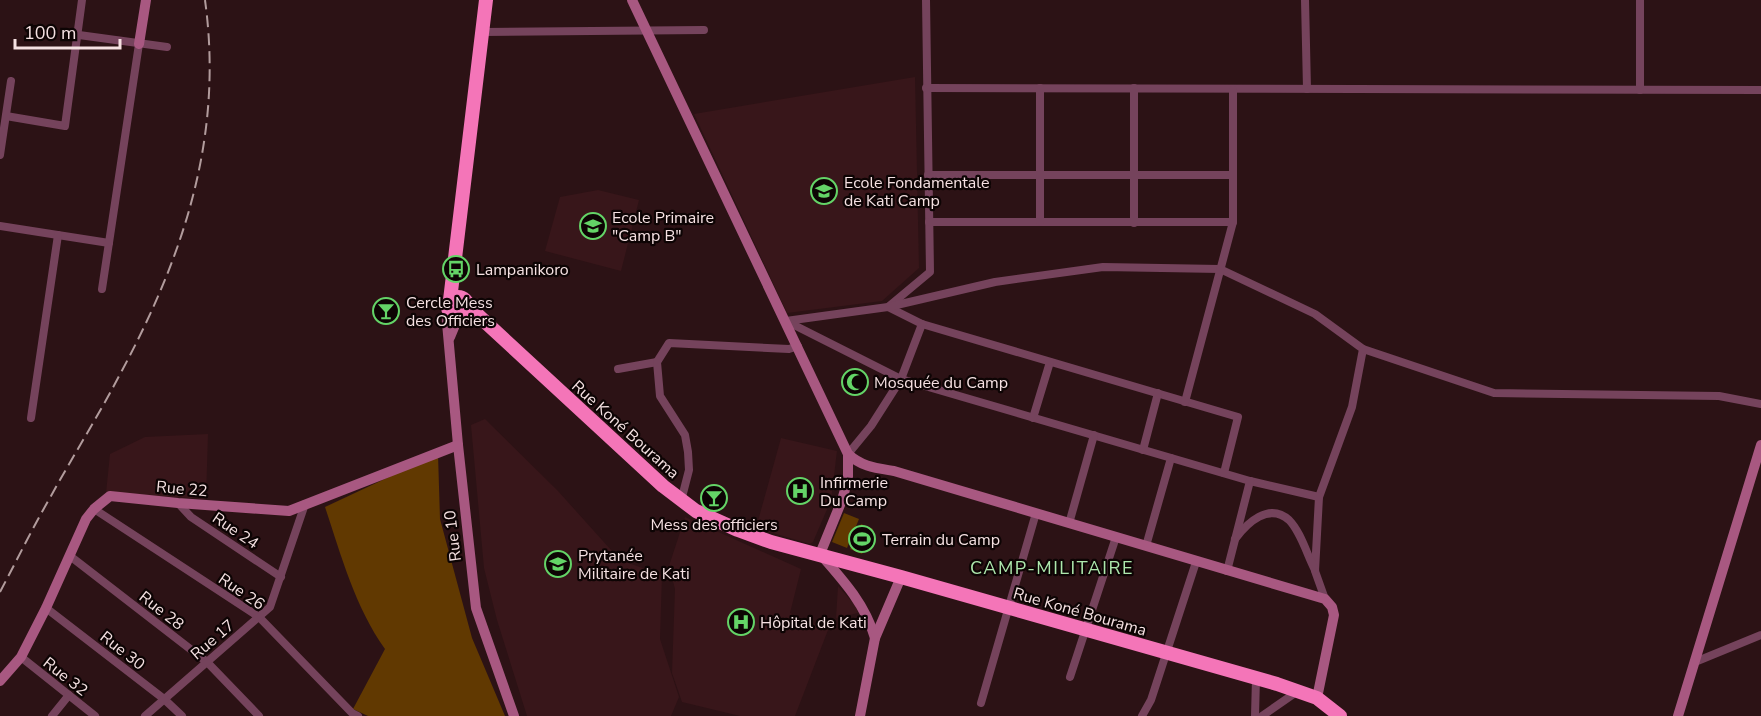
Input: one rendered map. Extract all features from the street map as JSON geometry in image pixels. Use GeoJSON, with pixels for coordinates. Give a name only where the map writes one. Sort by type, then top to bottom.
{"type":"FeatureCollection","features":[{"type":"Feature","properties":{"kind":"highway","name":"Rue Koné Bourama"},"geometry":{"type":"LineString","coordinates":[[449,304],[486,0]]}},
{"type":"Feature","properties":{"kind":"highway","name":"Rue Koné Bourama"},"geometry":{"type":"LineString","coordinates":[[454,260],[464,309],[488,325],[681,501],[696,511],[771,542],[1086,629],[1298,691],[1317,698],[1340,716]]}},
{"type":"Feature","properties":{"kind":"highway"},"geometry":{"type":"LineString","coordinates":[[449,304],[457,297],[464,309]]}},
{"type":"Feature","properties":{"kind":"street"},"geometry":{"type":"LineString","coordinates":[[6,116],[65,126],[82,0]]}},
{"type":"Feature","properties":{"kind":"street"},"geometry":{"type":"LineString","coordinates":[[102,289],[146,0]]}},
{"type":"Feature","properties":{"kind":"street"},"geometry":{"type":"LineString","coordinates":[[632,0],[848,454],[857,463],[894,471],[1324,599],[1332,607],[1334,615],[1317,698]]}},
{"type":"Feature","properties":{"kind":"street"},"geometry":{"type":"LineString","coordinates":[[888,307],[930,272],[926,0]]}},
{"type":"Feature","properties":{"kind":"street"},"geometry":{"type":"LineString","coordinates":[[1305,0],[1307,89]]}},
{"type":"Feature","properties":{"kind":"street"},"geometry":{"type":"LineString","coordinates":[[1640,0],[1640,90]]}},
{"type":"Feature","properties":{"kind":"street"},"geometry":{"type":"LineString","coordinates":[[483,32],[704,30]]}},
{"type":"Feature","properties":{"kind":"street"},"geometry":{"type":"LineString","coordinates":[[79,35],[166,48]]}},
{"type":"Feature","properties":{"kind":"street"},"geometry":{"type":"LineString","coordinates":[[0,155],[11,81]]}},
{"type":"Feature","properties":{"kind":"street"},"geometry":{"type":"LineString","coordinates":[[926,88],[1761,90]]}},
{"type":"Feature","properties":{"kind":"street"},"geometry":{"type":"LineString","coordinates":[[1040,88],[1040,222]]}},
{"type":"Feature","properties":{"kind":"street"},"geometry":{"type":"LineString","coordinates":[[1134,88],[1134,223]]}},
{"type":"Feature","properties":{"kind":"street"},"geometry":{"type":"LineString","coordinates":[[1185,402],[1233,222],[1233,90]]}},
{"type":"Feature","properties":{"kind":"street"},"geometry":{"type":"LineString","coordinates":[[928,174],[1233,174]]}},
{"type":"Feature","properties":{"kind":"street"},"geometry":{"type":"LineString","coordinates":[[929,222],[1233,222]]}},
{"type":"Feature","properties":{"kind":"street"},"geometry":{"type":"LineString","coordinates":[[0,226],[109,243]]}},
{"type":"Feature","properties":{"kind":"street"},"geometry":{"type":"LineString","coordinates":[[31,417],[58,235]]}},
{"type":"Feature","properties":{"kind":"street"},"geometry":{"type":"LineString","coordinates":[[786,321],[888,307],[994,282],[1103,267],[1220,269],[1315,314],[1363,349],[1494,393],[1719,396],[1761,404]]}},
{"type":"Feature","properties":{"kind":"street","name":"Rue 10"},"geometry":{"type":"LineString","coordinates":[[449,304],[447,323],[449,346],[476,608],[514,716]]}},
{"type":"Feature","properties":{"kind":"street"},"geometry":{"type":"LineString","coordinates":[[888,307],[922,324],[1238,417],[1224,473]]}},
{"type":"Feature","properties":{"kind":"street","name":"Rue 10"},"geometry":{"type":"LineString","coordinates":[[449,346],[451,333],[464,309]]}},
{"type":"Feature","properties":{"kind":"street"},"geometry":{"type":"LineString","coordinates":[[786,321],[901,379],[1250,481],[1319,497]]}},
{"type":"Feature","properties":{"kind":"street"},"geometry":{"type":"LineString","coordinates":[[875,638],[865,610],[846,582],[820,554],[848,479],[848,454],[871,426],[901,379],[922,324]]}},
{"type":"Feature","properties":{"kind":"street"},"geometry":{"type":"LineString","coordinates":[[681,501],[689,470],[688,452],[685,435],[660,396],[657,362],[669,343],[789,349],[798,346]]}},
{"type":"Feature","properties":{"kind":"street"},"geometry":{"type":"LineString","coordinates":[[1316,571],[1319,497],[1352,406],[1363,349]]}},
{"type":"Feature","properties":{"kind":"street"},"geometry":{"type":"LineString","coordinates":[[618,369],[657,362]]}},
{"type":"Feature","properties":{"kind":"street"},"geometry":{"type":"LineString","coordinates":[[1034,418],[1050,362]]}},
{"type":"Feature","properties":{"kind":"street"},"geometry":{"type":"LineString","coordinates":[[1143,450],[1158,393]]}},
{"type":"Feature","properties":{"kind":"street"},"geometry":{"type":"LineString","coordinates":[[1070,520],[1094,435]]}},
{"type":"Feature","properties":{"kind":"street"},"geometry":{"type":"LineString","coordinates":[[1678,716],[1761,445]]}},
{"type":"Feature","properties":{"kind":"street","name":"Rue 22"},"geometry":{"type":"LineString","coordinates":[[94,509],[110,496],[289,511],[458,446]]}},
{"type":"Feature","properties":{"kind":"street"},"geometry":{"type":"LineString","coordinates":[[1146,546],[1171,458]]}},
{"type":"Feature","properties":{"kind":"street"},"geometry":{"type":"LineString","coordinates":[[848,479],[876,468]]}},
{"type":"Feature","properties":{"kind":"street"},"geometry":{"type":"LineString","coordinates":[[1227,571],[1250,481]]}},
{"type":"Feature","properties":{"kind":"street","name":"Rue 24"},"geometry":{"type":"LineString","coordinates":[[178,503],[191,517],[281,577]]}},
{"type":"Feature","properties":{"kind":"street","name":"Rue 17"},"geometry":{"type":"LineString","coordinates":[[145,716],[270,607],[305,504]]}},
{"type":"Feature","properties":{"kind":"street"},"geometry":{"type":"LineString","coordinates":[[0,681],[21,657],[86,519],[94,509]]}},
{"type":"Feature","properties":{"kind":"street","name":"Rue 26"},"geometry":{"type":"LineString","coordinates":[[94,509],[259,617],[347,708],[358,716]]}},
{"type":"Feature","properties":{"kind":"street"},"geometry":{"type":"LineString","coordinates":[[981,703],[1036,513]]}},
{"type":"Feature","properties":{"kind":"street"},"geometry":{"type":"LineString","coordinates":[[1235,539],[1248,523],[1266,514],[1277,514],[1289,520],[1316,571],[1324,599]]}},
{"type":"Feature","properties":{"kind":"street"},"geometry":{"type":"LineString","coordinates":[[1070,677],[1116,537]]}},
{"type":"Feature","properties":{"kind":"street","name":"Rue 28"},"geometry":{"type":"LineString","coordinates":[[70,556],[207,662],[260,716]]}},
{"type":"Feature","properties":{"kind":"street"},"geometry":{"type":"LineString","coordinates":[[1142,716],[1150,700],[1196,562]]}},
{"type":"Feature","properties":{"kind":"street"},"geometry":{"type":"LineString","coordinates":[[860,716],[875,638],[901,577]]}},
{"type":"Feature","properties":{"kind":"street","name":"Rue 30"},"geometry":{"type":"LineString","coordinates":[[46,608],[164,699],[182,716]]}},
{"type":"Feature","properties":{"kind":"street"},"geometry":{"type":"LineString","coordinates":[[870,622],[882,619]]}},
{"type":"Feature","properties":{"kind":"street"},"geometry":{"type":"LineString","coordinates":[[1695,662],[1761,636]]}},
{"type":"Feature","properties":{"kind":"street","name":"Rue 32"},"geometry":{"type":"LineString","coordinates":[[21,657],[95,716]]}},
{"type":"Feature","properties":{"kind":"street"},"geometry":{"type":"LineString","coordinates":[[1255,716],[1256,678]]}},
{"type":"Feature","properties":{"kind":"street"},"geometry":{"type":"LineString","coordinates":[[1262,716],[1298,691]]}},
{"type":"Feature","properties":{"kind":"street"},"geometry":{"type":"LineString","coordinates":[[52,716],[69,695]]}},
{"type":"Feature","properties":{"kind":"street"},"geometry":{"type":"LineString","coordinates":[[342,716],[347,708]]}},
{"type":"Feature","properties":{"kind":"shaded area","name":"Ecole Fondamentale de Kati Camp"},"geometry":{"type":"Polygon","coordinates":[[[915,77],[919,268],[882,301],[787,313],[694,114],[915,77]]]}},
{"type":"Feature","properties":{"kind":"shaded area","name":"Ecole Primaire \"Camp B\""},"geometry":{"type":"Polygon","coordinates":[[[598,190],[639,200],[621,271],[545,251],[560,197],[598,190]]]}},
{"type":"Feature","properties":{"kind":"shaded area","name":"Prytanée Militaire de Kati"},"geometry":{"type":"Polygon","coordinates":[[[485,419],[558,491],[620,560],[662,575],[660,639],[679,697],[671,716],[527,716],[497,620],[484,568],[471,425],[485,419]]]}},
{"type":"Feature","properties":{"kind":"shaded area"},"geometry":{"type":"Polygon","coordinates":[[[208,434],[206,499],[106,493],[110,454],[145,437],[208,434]]]}},
{"type":"Feature","properties":{"kind":"shaded area","name":"Infirmerie Du Camp"},"geometry":{"type":"Polygon","coordinates":[[[781,438],[837,451],[831,500],[813,542],[810,544],[756,528],[781,438]]]}},
{"type":"Feature","properties":{"kind":"shaded area"},"geometry":{"type":"Polygon","coordinates":[[[438,454],[440,519],[472,638],[505,716],[368,716],[353,709],[385,649],[374,633],[357,598],[325,507],[438,454]]]}},
{"type":"Feature","properties":{"kind":"shaded area"},"geometry":{"type":"Polygon","coordinates":[[[844,513],[859,519],[847,548],[832,542],[844,513]]]}},
{"type":"Feature","properties":{"kind":"shaded area","name":"Hôpital de Kati"},"geometry":{"type":"Polygon","coordinates":[[[685,517],[801,569],[790,613],[828,630],[795,716],[740,716],[682,702],[672,673],[675,589],[669,566],[685,517]]]}},
{"type":"Feature","properties":{"kind":"shaded area","name":"Terrain du Camp"},"geometry":{"type":"Polygon","coordinates":[[[861,524],[873,529],[862,554],[850,549],[861,524]]]}},
{"type":"Feature","properties":{"kind":"shaded area"},"geometry":{"type":"Polygon","coordinates":[[[838,586],[856,606],[858,613],[836,618],[838,586]]]}},
{"type":"Feature","properties":{"kind":"railway"},"geometry":{"type":"LineString","coordinates":[[0,592],[141,333],[162,288],[179,242],[193,196],[203,149],[209,100],[209,51],[205,0]]}},
{"type":"Feature","properties":{"kind":"place","name":"Ecole Fondamentale de Kati Camp"},"geometry":{"type":"Point","coordinates":[824,191]}},
{"type":"Feature","properties":{"kind":"place","name":"Ecole Primaire \"Camp B\""},"geometry":{"type":"Point","coordinates":[593,226]}},
{"type":"Feature","properties":{"kind":"place","name":"Lampanikoro"},"geometry":{"type":"Point","coordinates":[456,269]}},
{"type":"Feature","properties":{"kind":"place","name":"Cercle Mess des Officiers"},"geometry":{"type":"Point","coordinates":[386,311]}},
{"type":"Feature","properties":{"kind":"place","name":"Mosquée du Camp"},"geometry":{"type":"Point","coordinates":[855,382]}},
{"type":"Feature","properties":{"kind":"place","name":"Infirmerie Du Camp"},"geometry":{"type":"Point","coordinates":[800,491]}},
{"type":"Feature","properties":{"kind":"place","name":"Mess des officiers"},"geometry":{"type":"Point","coordinates":[714,498]}},
{"type":"Feature","properties":{"kind":"place","name":"Terrain du Camp"},"geometry":{"type":"Point","coordinates":[862,539]}},
{"type":"Feature","properties":{"kind":"place","name":"Prytanée Militaire de Kati"},"geometry":{"type":"Point","coordinates":[558,564]}},
{"type":"Feature","properties":{"kind":"place","name":"Hôpital de Kati"},"geometry":{"type":"Point","coordinates":[741,622]}},
{"type":"Feature","properties":{"kind":"district","name":"CAMP-MILITAIRE"},"geometry":{"type":"Point","coordinates":[1052,568]}}]}
